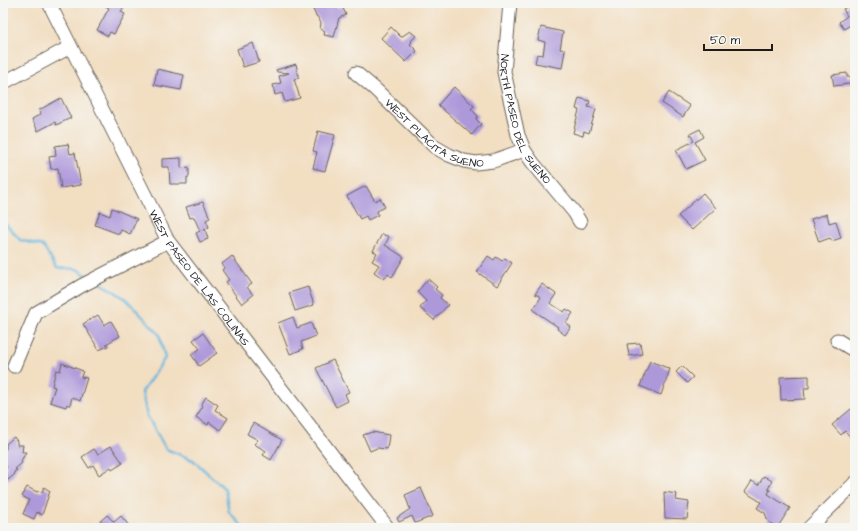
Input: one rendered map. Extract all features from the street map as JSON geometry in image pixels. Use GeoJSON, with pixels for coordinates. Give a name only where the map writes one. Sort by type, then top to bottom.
{"type":"FeatureCollection","features":[{"type":"Feature","properties":{"kind":"street","name":"WEST PASEO DE LAS COLINAS"},"geometry":{"type":"LineString","coordinates":[[49,3],[168,241],[388,528]]}},
{"type":"Feature","properties":{"kind":"street","name":"NORTH PASEO DEL SUENO"},"geometry":{"type":"LineString","coordinates":[[510,3],[504,72],[518,135],[524,150],[533,163],[574,212],[580,222]]}},
{"type":"Feature","properties":{"kind":"street"},"geometry":{"type":"LineString","coordinates":[[3,84],[70,47]]}},
{"type":"Feature","properties":{"kind":"street","name":"WEST PLACITA SUENO"},"geometry":{"type":"LineString","coordinates":[[356,73],[375,89],[435,147],[449,155],[464,161],[476,163],[493,162],[524,150]]}},
{"type":"Feature","properties":{"kind":"street"},"geometry":{"type":"LineString","coordinates":[[14,366],[36,313],[81,286],[168,241]]}},
{"type":"Feature","properties":{"kind":"street"},"geometry":{"type":"LineString","coordinates":[[837,340],[855,351]]}},
{"type":"Feature","properties":{"kind":"street"},"geometry":{"type":"LineString","coordinates":[[809,528],[855,483]]}},
{"type":"Feature","properties":{"kind":"building"},"geometry":{"type":"Polygon","coordinates":[[[100,3],[126,3],[121,12],[125,14],[114,34],[110,32],[108,36],[97,30],[109,8],[100,3]]]}},
{"type":"Feature","properties":{"kind":"building"},"geometry":{"type":"Polygon","coordinates":[[[315,3],[335,3],[337,8],[342,6],[346,15],[339,18],[334,37],[324,35],[325,31],[320,29],[321,23],[311,5],[315,3]]]}},
{"type":"Feature","properties":{"kind":"building"},"geometry":{"type":"Polygon","coordinates":[[[854,3],[855,22],[844,29],[839,22],[847,16],[843,9],[854,3]]]}},
{"type":"Feature","properties":{"kind":"building"},"geometry":{"type":"Polygon","coordinates":[[[391,27],[401,37],[410,31],[416,36],[410,44],[417,51],[406,62],[381,38],[391,27]]]}},
{"type":"Feature","properties":{"kind":"building"},"geometry":{"type":"Polygon","coordinates":[[[541,27],[563,32],[560,49],[565,50],[562,68],[535,63],[537,54],[543,55],[545,42],[538,40],[541,27]]]}},
{"type":"Feature","properties":{"kind":"building"},"geometry":{"type":"Polygon","coordinates":[[[253,43],[259,62],[243,67],[237,49],[253,43]]]}},
{"type":"Feature","properties":{"kind":"building"},"geometry":{"type":"Polygon","coordinates":[[[296,64],[299,78],[294,79],[300,98],[285,102],[282,93],[275,95],[273,85],[281,83],[279,76],[289,73],[277,72],[276,70],[296,64]]]}},
{"type":"Feature","properties":{"kind":"building"},"geometry":{"type":"Polygon","coordinates":[[[157,69],[184,75],[181,90],[154,85],[157,69]]]}},
{"type":"Feature","properties":{"kind":"building"},"geometry":{"type":"Polygon","coordinates":[[[847,73],[847,77],[855,76],[855,83],[834,86],[832,75],[847,73]]]}},
{"type":"Feature","properties":{"kind":"building"},"geometry":{"type":"Polygon","coordinates":[[[454,87],[474,106],[471,109],[478,116],[476,119],[481,124],[472,135],[438,105],[454,87]]]}},
{"type":"Feature","properties":{"kind":"building"},"geometry":{"type":"Polygon","coordinates":[[[669,92],[690,106],[683,117],[662,103],[669,92]]]}},
{"type":"Feature","properties":{"kind":"building"},"geometry":{"type":"Polygon","coordinates":[[[61,98],[71,118],[56,125],[55,122],[38,131],[32,119],[41,114],[39,110],[61,98]]]}},
{"type":"Feature","properties":{"kind":"building"},"geometry":{"type":"Polygon","coordinates":[[[579,98],[590,101],[588,107],[596,109],[589,133],[584,131],[583,136],[573,133],[579,110],[576,109],[579,98]]]}},
{"type":"Feature","properties":{"kind":"building"},"geometry":{"type":"Polygon","coordinates":[[[700,129],[704,137],[695,142],[705,160],[686,169],[676,150],[694,141],[690,134],[700,129]]]}},
{"type":"Feature","properties":{"kind":"building"},"geometry":{"type":"Polygon","coordinates":[[[318,131],[335,135],[325,171],[313,168],[317,152],[313,151],[318,131]]]}},
{"type":"Feature","properties":{"kind":"building"},"geometry":{"type":"Polygon","coordinates":[[[68,144],[70,154],[75,153],[81,185],[61,188],[58,168],[51,169],[49,157],[56,156],[55,146],[68,144]]]}},
{"type":"Feature","properties":{"kind":"building"},"geometry":{"type":"Polygon","coordinates":[[[181,158],[181,168],[189,167],[187,184],[170,184],[169,167],[162,167],[162,159],[181,158]]]}},
{"type":"Feature","properties":{"kind":"building"},"geometry":{"type":"Polygon","coordinates":[[[366,186],[375,201],[380,198],[385,207],[377,211],[378,215],[368,220],[366,216],[360,219],[347,196],[366,186]]]}},
{"type":"Feature","properties":{"kind":"building"},"geometry":{"type":"Polygon","coordinates":[[[703,193],[716,208],[692,230],[678,216],[703,193]]]}},
{"type":"Feature","properties":{"kind":"building"},"geometry":{"type":"Polygon","coordinates":[[[203,202],[210,218],[206,220],[209,227],[205,229],[208,239],[200,242],[196,233],[200,231],[194,217],[190,218],[186,207],[203,202]]]}},
{"type":"Feature","properties":{"kind":"building"},"geometry":{"type":"Polygon","coordinates":[[[112,208],[137,219],[130,234],[121,230],[119,234],[95,225],[100,212],[110,216],[112,208]]]}},
{"type":"Feature","properties":{"kind":"building"},"geometry":{"type":"Polygon","coordinates":[[[827,214],[829,223],[836,221],[841,238],[832,241],[830,238],[819,242],[811,219],[827,214]]]}},
{"type":"Feature","properties":{"kind":"building"},"geometry":{"type":"Polygon","coordinates":[[[382,234],[389,237],[385,245],[404,257],[392,277],[388,274],[384,279],[374,272],[379,265],[372,261],[377,253],[373,251],[382,234]]]}},
{"type":"Feature","properties":{"kind":"building"},"geometry":{"type":"Polygon","coordinates":[[[232,256],[252,284],[247,287],[253,295],[242,304],[226,282],[229,280],[222,270],[225,268],[222,264],[232,256]]]}},
{"type":"Feature","properties":{"kind":"building"},"geometry":{"type":"Polygon","coordinates":[[[488,256],[494,260],[496,257],[502,261],[505,258],[512,263],[497,286],[477,272],[488,256]]]}},
{"type":"Feature","properties":{"kind":"building"},"geometry":{"type":"Polygon","coordinates":[[[428,279],[437,287],[435,289],[442,295],[440,298],[448,305],[434,320],[420,308],[426,301],[417,292],[428,279]]]}},
{"type":"Feature","properties":{"kind":"building"},"geometry":{"type":"Polygon","coordinates":[[[542,284],[556,294],[550,303],[564,312],[566,309],[573,313],[566,323],[571,327],[565,335],[557,329],[558,327],[533,310],[541,297],[535,294],[542,284]]]}},
{"type":"Feature","properties":{"kind":"building"},"geometry":{"type":"Polygon","coordinates":[[[308,287],[314,305],[295,311],[289,293],[308,287]]]}},
{"type":"Feature","properties":{"kind":"building"},"geometry":{"type":"Polygon","coordinates":[[[98,315],[104,325],[111,321],[120,336],[106,344],[108,346],[99,350],[83,324],[98,315]]]}},
{"type":"Feature","properties":{"kind":"building"},"geometry":{"type":"Polygon","coordinates":[[[293,317],[297,328],[311,323],[316,336],[301,342],[303,349],[290,354],[278,323],[293,317]]]}},
{"type":"Feature","properties":{"kind":"building"},"geometry":{"type":"Polygon","coordinates":[[[203,333],[217,353],[199,366],[191,354],[200,349],[193,340],[203,333]]]}},
{"type":"Feature","properties":{"kind":"building"},"geometry":{"type":"Polygon","coordinates":[[[640,343],[642,354],[629,356],[627,344],[640,343]]]}},
{"type":"Feature","properties":{"kind":"building"},"geometry":{"type":"Polygon","coordinates":[[[333,360],[349,392],[345,394],[348,401],[336,407],[316,368],[333,360]]]}},
{"type":"Feature","properties":{"kind":"building"},"geometry":{"type":"Polygon","coordinates":[[[650,361],[670,369],[661,395],[640,386],[650,361]]]}},
{"type":"Feature","properties":{"kind":"building"},"geometry":{"type":"Polygon","coordinates":[[[62,363],[83,371],[81,377],[87,378],[80,401],[72,397],[70,406],[67,404],[66,407],[50,402],[55,387],[52,386],[56,370],[60,371],[62,363]]]}},
{"type":"Feature","properties":{"kind":"building"},"geometry":{"type":"Polygon","coordinates":[[[682,366],[693,377],[687,383],[676,372],[682,366]]]}},
{"type":"Feature","properties":{"kind":"building"},"geometry":{"type":"Polygon","coordinates":[[[809,376],[809,388],[804,388],[805,399],[781,400],[780,377],[809,376]]]}},
{"type":"Feature","properties":{"kind":"building"},"geometry":{"type":"Polygon","coordinates":[[[206,397],[218,405],[215,410],[228,418],[220,430],[209,422],[208,425],[196,417],[203,406],[201,405],[206,397]]]}},
{"type":"Feature","properties":{"kind":"building"},"geometry":{"type":"Polygon","coordinates":[[[851,409],[855,414],[855,442],[845,431],[841,435],[832,425],[851,409]]]}},
{"type":"Feature","properties":{"kind":"building"},"geometry":{"type":"Polygon","coordinates":[[[253,423],[282,440],[271,460],[263,455],[266,451],[254,444],[258,440],[247,434],[253,423]]]}},
{"type":"Feature","properties":{"kind":"building"},"geometry":{"type":"Polygon","coordinates":[[[372,432],[389,435],[387,449],[377,448],[370,451],[363,435],[372,432]]]}},
{"type":"Feature","properties":{"kind":"building"},"geometry":{"type":"Polygon","coordinates":[[[14,437],[17,441],[17,445],[23,445],[22,452],[26,452],[21,461],[22,463],[15,469],[17,470],[14,472],[15,474],[8,480],[3,474],[3,470],[7,467],[3,463],[3,449],[6,449],[6,444],[14,437]]]}},
{"type":"Feature","properties":{"kind":"building"},"geometry":{"type":"Polygon","coordinates":[[[111,446],[123,463],[112,470],[111,467],[99,475],[93,465],[89,468],[82,457],[94,449],[98,454],[111,446]]]}},
{"type":"Feature","properties":{"kind":"building"},"geometry":{"type":"Polygon","coordinates":[[[764,476],[772,481],[768,489],[770,490],[768,494],[790,508],[777,528],[768,521],[765,513],[757,508],[761,502],[745,492],[752,481],[758,485],[764,476]]]}},
{"type":"Feature","properties":{"kind":"building"},"geometry":{"type":"Polygon","coordinates":[[[27,487],[37,492],[42,492],[44,487],[50,491],[42,515],[37,512],[34,519],[23,514],[29,500],[22,496],[27,487]]]}},
{"type":"Feature","properties":{"kind":"building"},"geometry":{"type":"Polygon","coordinates":[[[421,488],[433,516],[415,523],[412,516],[399,522],[397,518],[410,509],[405,495],[421,488]]]}},
{"type":"Feature","properties":{"kind":"building"},"geometry":{"type":"Polygon","coordinates":[[[664,492],[677,494],[676,500],[689,502],[687,519],[665,518],[664,492]]]}},
{"type":"Feature","properties":{"kind":"building"},"geometry":{"type":"Polygon","coordinates":[[[107,515],[114,522],[121,516],[131,528],[101,528],[97,524],[107,515]]]}},
{"type":"Feature","properties":{"kind":"waterway"},"geometry":{"type":"LineString","coordinates":[[3,221],[20,240],[43,246],[57,268],[77,269],[89,277]]}},
{"type":"Feature","properties":{"kind":"waterway"},"geometry":{"type":"LineString","coordinates":[[99,282],[126,299],[159,334],[165,358],[142,392],[147,416],[166,449],[193,460],[225,489],[229,512],[244,528]]}}]}
